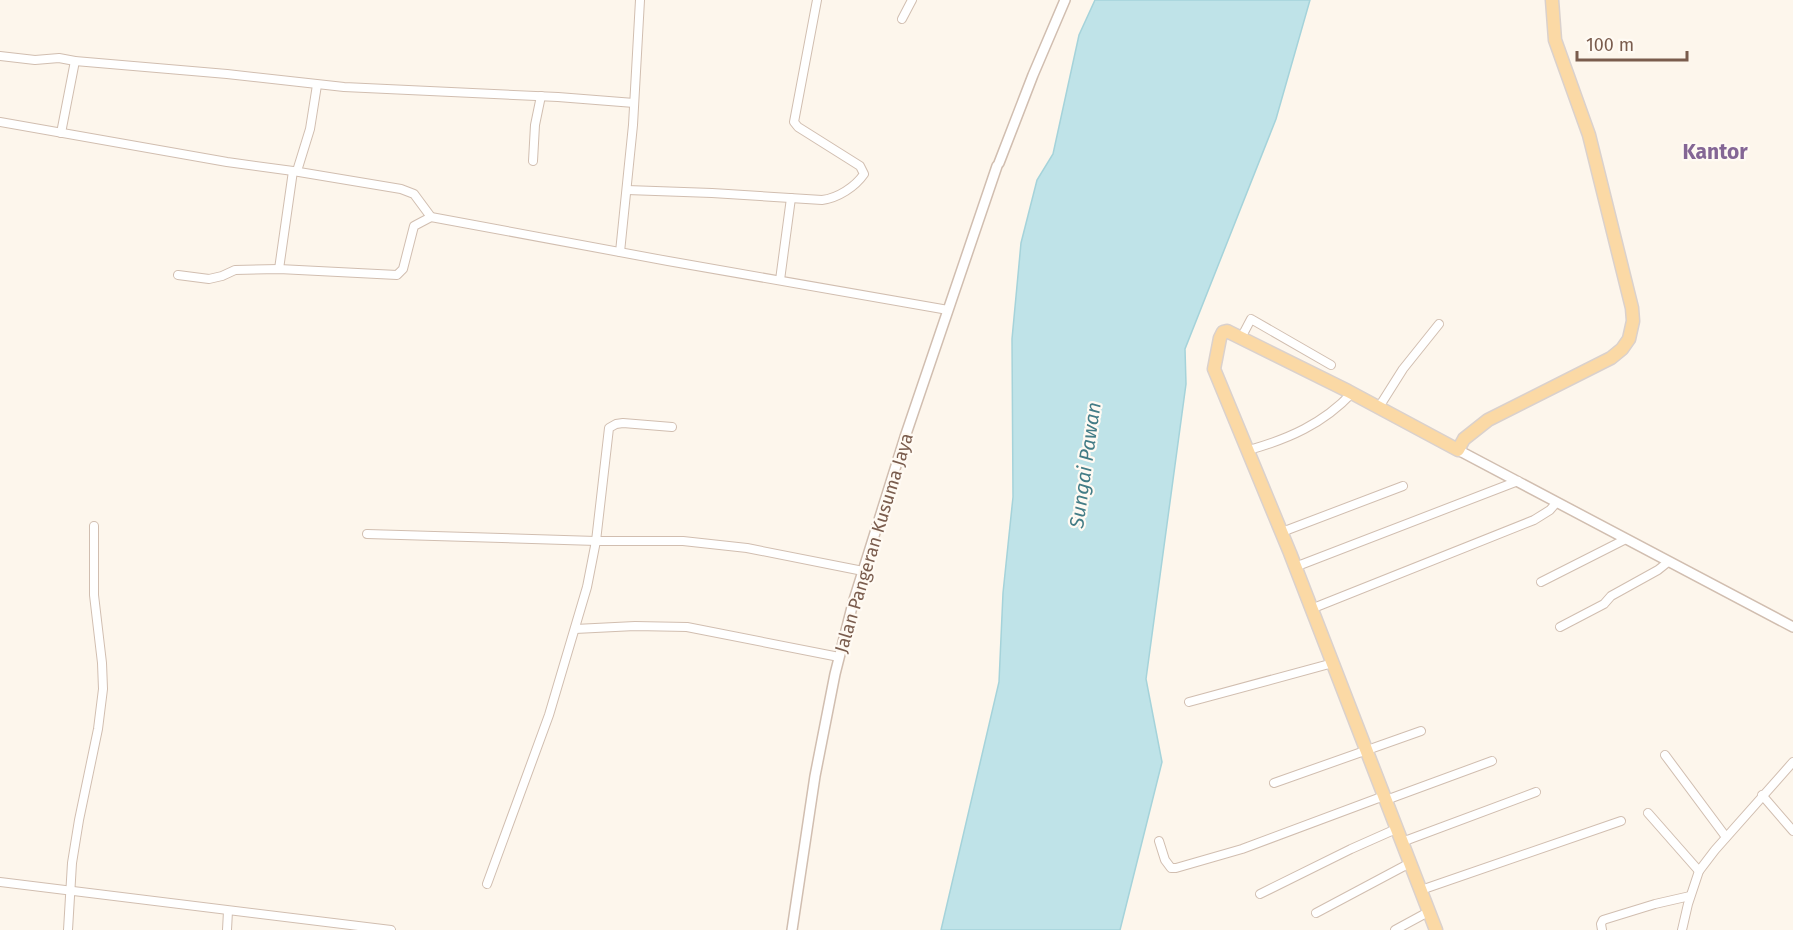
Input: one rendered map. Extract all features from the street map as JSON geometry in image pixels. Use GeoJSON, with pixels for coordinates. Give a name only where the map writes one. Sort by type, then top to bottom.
{"type":"FeatureCollection","features":[{"type":"Feature","properties":{"kind":"main road"},"geometry":{"type":"LineString","coordinates":[[1436,930],[1282,532],[1214,369],[1222,333],[1246,328],[1352,393],[1382,402],[1458,450],[1464,439],[1488,420],[1611,358],[1622,349],[1632,330],[1632,308],[1595,157],[1555,40],[1552,0]]}},
{"type":"Feature","properties":{"kind":"street"},"geometry":{"type":"LineString","coordinates":[[620,252],[634,103],[640,0]]}},
{"type":"Feature","properties":{"kind":"street"},"geometry":{"type":"LineString","coordinates":[[627,190],[791,198],[835,196],[861,178],[864,174],[856,162],[798,127],[794,121],[817,0]]}},
{"type":"Feature","properties":{"kind":"street"},"geometry":{"type":"LineString","coordinates":[[902,19],[912,0]]}},
{"type":"Feature","properties":{"kind":"street","name":"Jalan Pangeran Kusuma Jaya"},"geometry":{"type":"LineString","coordinates":[[792,930],[815,776],[839,657],[863,570],[929,366],[998,165],[1065,0]]}},
{"type":"Feature","properties":{"kind":"street"},"geometry":{"type":"LineString","coordinates":[[0,56],[35,60],[59,58],[317,85],[634,103]]}},
{"type":"Feature","properties":{"kind":"street"},"geometry":{"type":"LineString","coordinates":[[61,133],[75,61]]}},
{"type":"Feature","properties":{"kind":"street"},"geometry":{"type":"LineString","coordinates":[[279,269],[295,171],[310,129],[317,85]]}},
{"type":"Feature","properties":{"kind":"street"},"geometry":{"type":"LineString","coordinates":[[532,161],[535,125],[541,96]]}},
{"type":"Feature","properties":{"kind":"street"},"geometry":{"type":"LineString","coordinates":[[0,122],[408,191],[418,198],[431,217]]}},
{"type":"Feature","properties":{"kind":"street"},"geometry":{"type":"LineString","coordinates":[[780,280],[791,198]]}},
{"type":"Feature","properties":{"kind":"street"},"geometry":{"type":"LineString","coordinates":[[178,275],[209,279],[235,270],[279,269],[397,275],[403,269],[414,226],[431,217],[948,310]]}},
{"type":"Feature","properties":{"kind":"street"},"geometry":{"type":"LineString","coordinates":[[1382,402],[1402,369],[1439,324]]}},
{"type":"Feature","properties":{"kind":"street"},"geometry":{"type":"LineString","coordinates":[[1246,328],[1331,365]]}},
{"type":"Feature","properties":{"kind":"street"},"geometry":{"type":"LineString","coordinates":[[1249,450],[1302,431],[1321,419],[1352,393]]}},
{"type":"Feature","properties":{"kind":"street"},"geometry":{"type":"LineString","coordinates":[[487,884],[549,715],[587,587],[596,541],[609,428],[623,423],[672,427]]}},
{"type":"Feature","properties":{"kind":"street"},"geometry":{"type":"LineString","coordinates":[[1458,450],[1793,627]]}},
{"type":"Feature","properties":{"kind":"street"},"geometry":{"type":"LineString","coordinates":[[1295,567],[1518,481]]}},
{"type":"Feature","properties":{"kind":"street"},"geometry":{"type":"LineString","coordinates":[[1282,532],[1403,486]]}},
{"type":"Feature","properties":{"kind":"street"},"geometry":{"type":"LineString","coordinates":[[1311,609],[1534,520],[1550,510],[1556,503]]}},
{"type":"Feature","properties":{"kind":"street"},"geometry":{"type":"LineString","coordinates":[[68,930],[69,890],[79,820],[98,729],[103,689],[94,595],[93,525]]}},
{"type":"Feature","properties":{"kind":"street"},"geometry":{"type":"LineString","coordinates":[[367,534],[596,541],[682,541],[717,544],[863,570]]}},
{"type":"Feature","properties":{"kind":"street"},"geometry":{"type":"LineString","coordinates":[[1541,582],[1626,539]]}},
{"type":"Feature","properties":{"kind":"street"},"geometry":{"type":"LineString","coordinates":[[1560,627],[1604,604],[1611,596],[1668,562]]}},
{"type":"Feature","properties":{"kind":"street"},"geometry":{"type":"LineString","coordinates":[[575,629],[687,627],[839,657]]}},
{"type":"Feature","properties":{"kind":"street"},"geometry":{"type":"LineString","coordinates":[[1189,702],[1333,663]]}},
{"type":"Feature","properties":{"kind":"street"},"geometry":{"type":"LineString","coordinates":[[1274,783],[1421,731]]}},
{"type":"Feature","properties":{"kind":"street"},"geometry":{"type":"LineString","coordinates":[[1665,755],[1726,837]]}},
{"type":"Feature","properties":{"kind":"street"},"geometry":{"type":"LineString","coordinates":[[1159,842],[1167,864],[1171,868],[1176,868],[1242,849],[1492,761]]}},
{"type":"Feature","properties":{"kind":"street"},"geometry":{"type":"LineString","coordinates":[[1682,930],[1699,871],[1762,795],[1793,763]]}},
{"type":"Feature","properties":{"kind":"street"},"geometry":{"type":"LineString","coordinates":[[1402,842],[1536,792]]}},
{"type":"Feature","properties":{"kind":"street"},"geometry":{"type":"LineString","coordinates":[[1762,795],[1793,831]]}},
{"type":"Feature","properties":{"kind":"street"},"geometry":{"type":"LineString","coordinates":[[1648,813],[1699,871]]}},
{"type":"Feature","properties":{"kind":"street"},"geometry":{"type":"LineString","coordinates":[[1421,890],[1621,821]]}},
{"type":"Feature","properties":{"kind":"street"},"geometry":{"type":"LineString","coordinates":[[1260,894],[1396,829]]}},
{"type":"Feature","properties":{"kind":"street"},"geometry":{"type":"LineString","coordinates":[[1316,913],[1410,863]]}},
{"type":"Feature","properties":{"kind":"street"},"geometry":{"type":"LineString","coordinates":[[0,882],[391,930]]}},
{"type":"Feature","properties":{"kind":"street"},"geometry":{"type":"LineString","coordinates":[[1602,930],[1600,924],[1603,920],[1690,896]]}},
{"type":"Feature","properties":{"kind":"street"},"geometry":{"type":"LineString","coordinates":[[227,930],[228,911]]}},
{"type":"Feature","properties":{"kind":"street"},"geometry":{"type":"LineString","coordinates":[[1395,930],[1430,911]]}},
{"type":"Feature","properties":{"kind":"water","name":"Sungai Pawan"},"geometry":{"type":"Polygon","coordinates":[[[1095,0],[1310,0],[1276,119],[1185,349],[1186,384],[1146,679],[1162,762],[1120,930],[941,930],[999,682],[1003,593],[1013,497],[1012,339],[1021,243],[1037,180],[1053,154],[1079,35],[1095,0]]]}},
{"type":"Feature","properties":{"kind":"district","name":"Kantor"},"geometry":{"type":"Point","coordinates":[1715,152]}}]}
